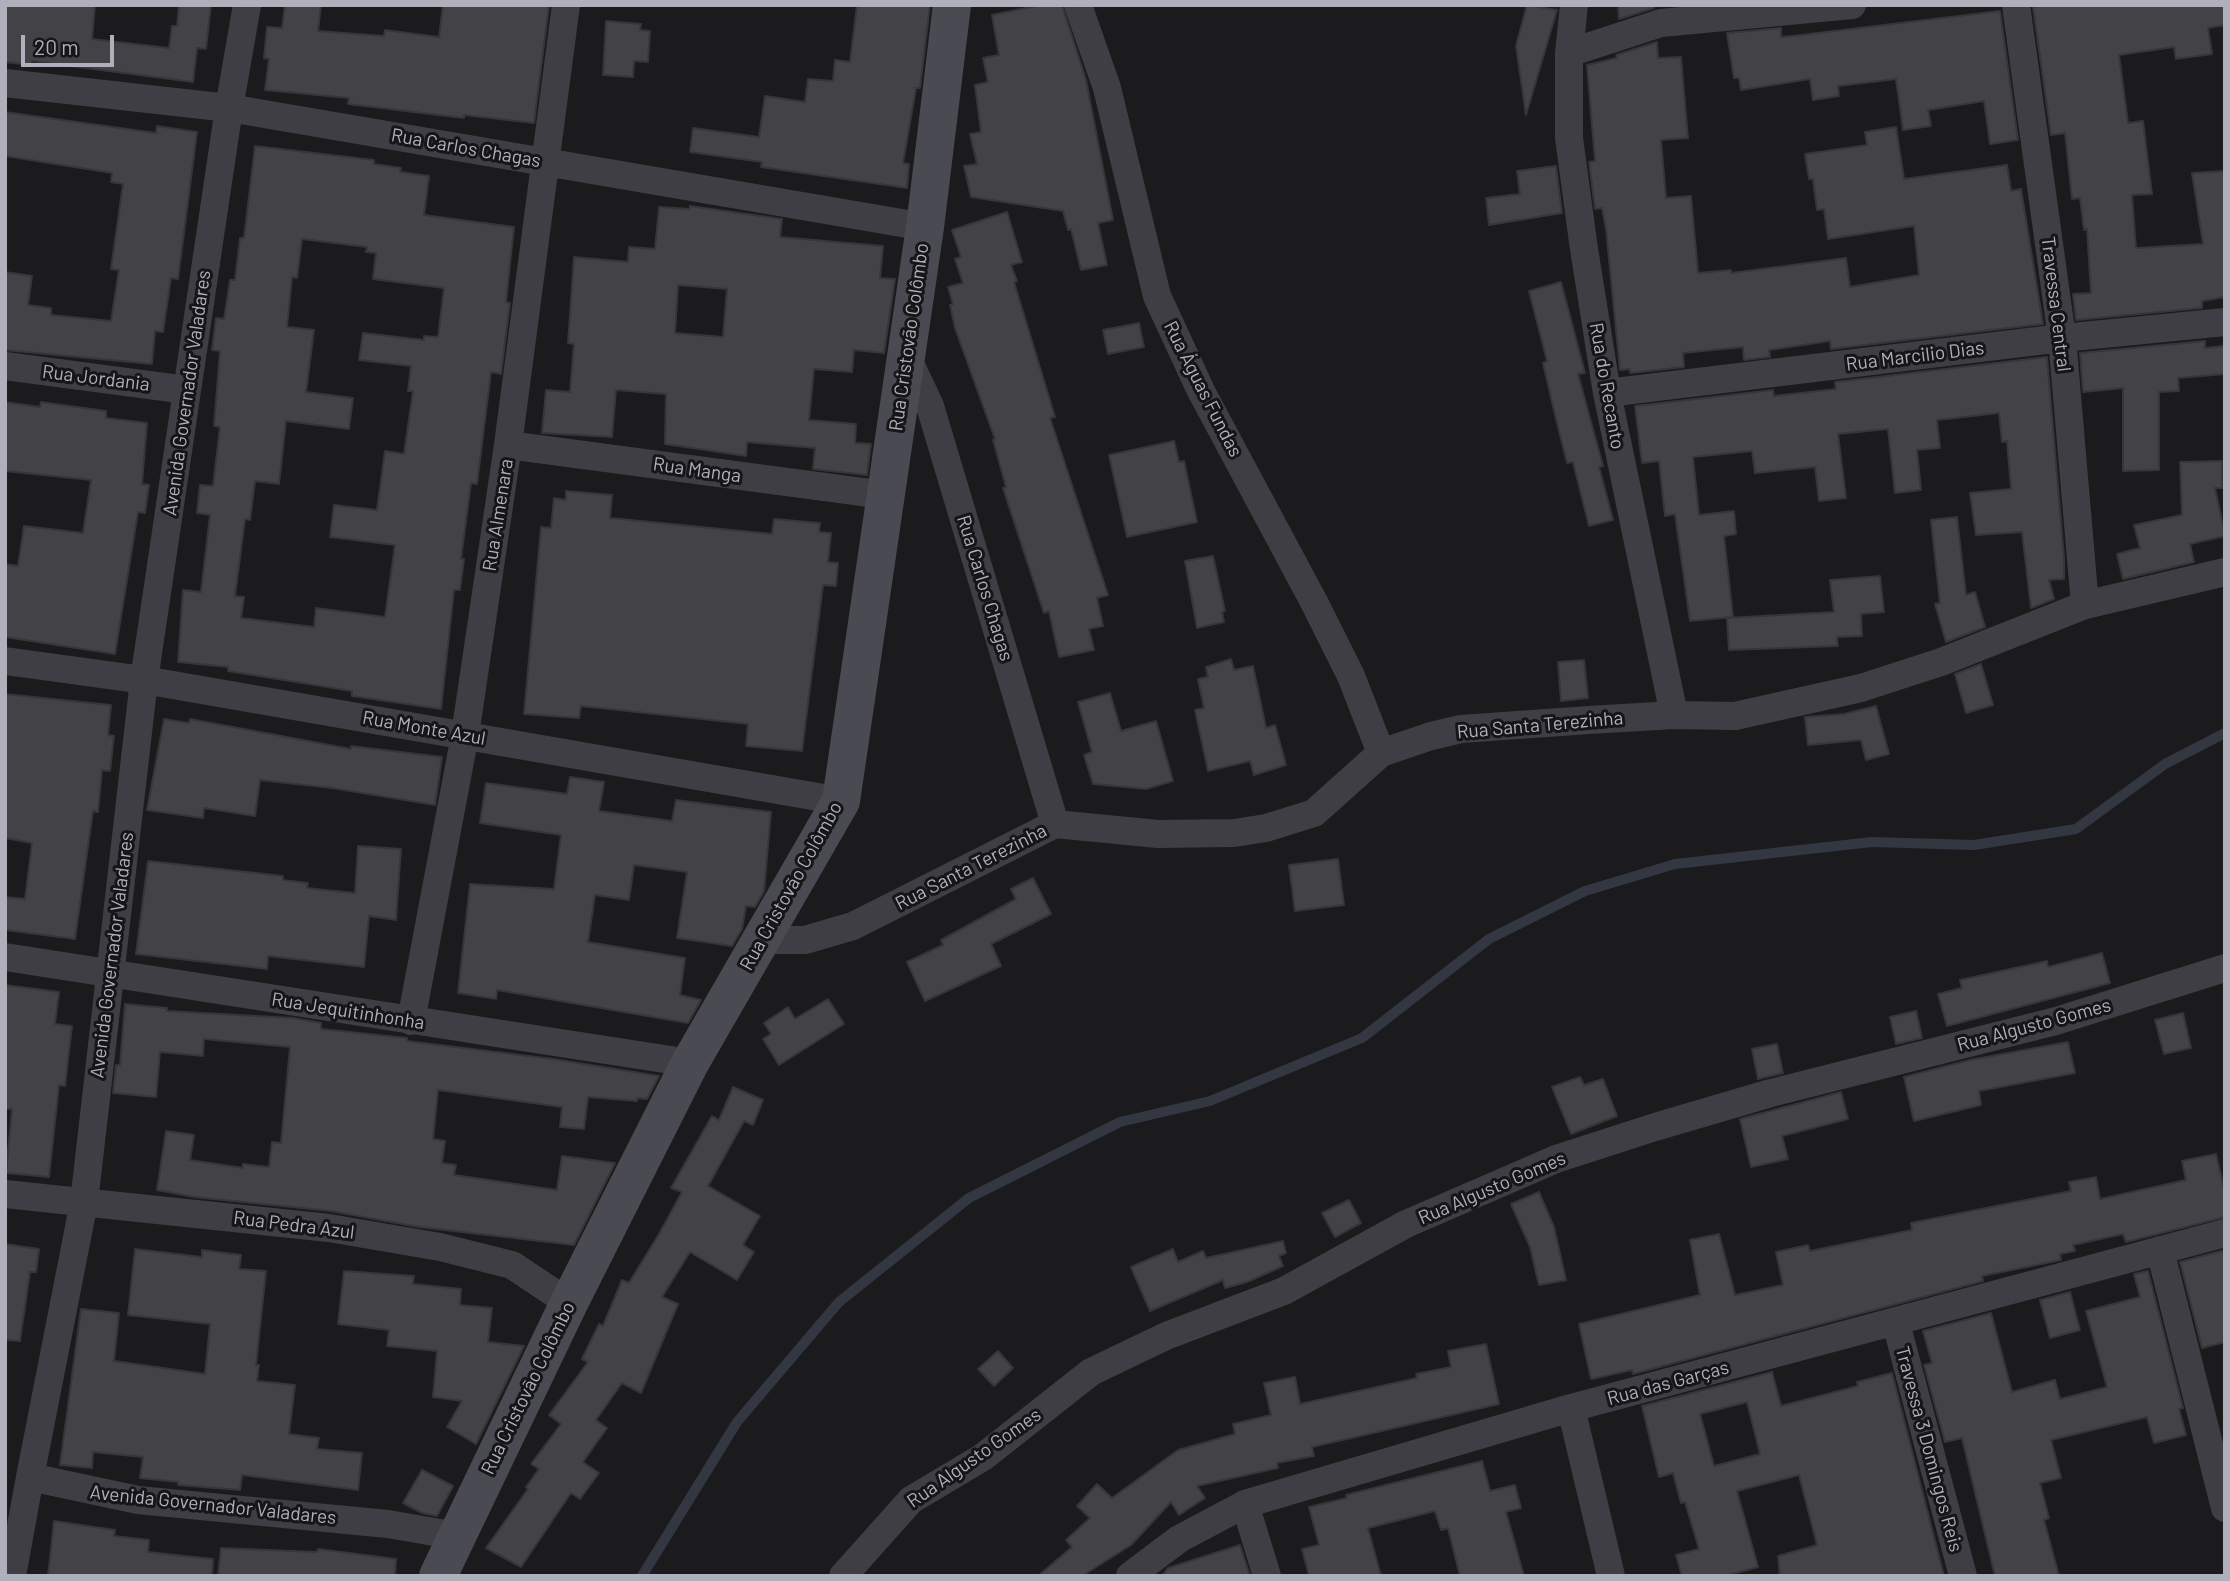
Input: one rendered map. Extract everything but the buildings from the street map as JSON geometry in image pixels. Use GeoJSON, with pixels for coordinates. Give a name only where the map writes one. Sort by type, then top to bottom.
{"type":"FeatureCollection","features":[{"type":"Feature","properties":{"kind":"street","name":"Avenida Governador Valadares"},"geometry":{"type":"LineString","coordinates":[[247,5],[229,108],[144,680],[84,1202],[30,1477],[138,1500],[388,1524],[457,1536]]}},
{"type":"Feature","properties":{"kind":"street","name":"Rua Almenara"},"geometry":{"type":"LineString","coordinates":[[411,1021],[465,735],[508,445],[566,5]]}},
{"type":"Feature","properties":{"kind":"street","name":"Rua Cristovão Colômbo"},"geometry":{"type":"LineString","coordinates":[[438,1576],[569,1303],[690,1063],[841,801],[925,227],[951,5]]}},
{"type":"Feature","properties":{"kind":"street","name":"Rua Águas Fundas"},"geometry":{"type":"LineString","coordinates":[[1078,5],[1107,88],[1157,296],[1201,391],[1351,676],[1381,752]]}},
{"type":"Feature","properties":{"kind":"street","name":"Rua do Recanto"},"geometry":{"type":"LineString","coordinates":[[1574,5],[1570,53],[1569,138],[1606,393],[1674,715]]}},
{"type":"Feature","properties":{"kind":"street"},"geometry":{"type":"LineString","coordinates":[[1570,53],[1661,23],[1852,5]]}},
{"type":"Feature","properties":{"kind":"street","name":"Travessa Central"},"geometry":{"type":"LineString","coordinates":[[2016,5],[2062,338],[2085,605]]}},
{"type":"Feature","properties":{"kind":"street","name":"Rua Carlos Chagas"},"geometry":{"type":"LineString","coordinates":[[5,83],[229,108],[925,227]]}},
{"type":"Feature","properties":{"kind":"street","name":"Rua Marcilio Dias"},"geometry":{"type":"LineString","coordinates":[[1606,393],[2062,338],[2225,322]]}},
{"type":"Feature","properties":{"kind":"street","name":"Rua Carlos Chagas"},"geometry":{"type":"LineString","coordinates":[[906,355],[930,406],[1055,824]]}},
{"type":"Feature","properties":{"kind":"street","name":"Rua Jordania"},"geometry":{"type":"LineString","coordinates":[[5,366],[187,390]]}},
{"type":"Feature","properties":{"kind":"street","name":"Rua Manga"},"geometry":{"type":"LineString","coordinates":[[508,445],[886,495]]}},
{"type":"Feature","properties":{"kind":"street","name":"Rua Santa Terezinha"},"geometry":{"type":"LineString","coordinates":[[762,940],[805,940],[853,926],[1055,824],[1158,834],[1234,833],[1266,828],[1314,813],[1381,752],[1461,729],[1674,715],[1735,716],[1860,688],[1941,662],[2085,605],[2225,572]]}},
{"type":"Feature","properties":{"kind":"street","name":"Rua Monte Azul"},"geometry":{"type":"LineString","coordinates":[[5,661],[144,680],[841,801]]}},
{"type":"Feature","properties":{"kind":"street","name":"Rua Jequitinhonha"},"geometry":{"type":"LineString","coordinates":[[5,957],[690,1063]]}},
{"type":"Feature","properties":{"kind":"street","name":"Rua Algusto Gomes"},"geometry":{"type":"LineString","coordinates":[[843,1576],[911,1500],[983,1457],[1091,1372],[1166,1336],[1284,1291],[1406,1224],[1556,1159],[1655,1127],[1771,1094],[2056,1021],[2225,968]]}},
{"type":"Feature","properties":{"kind":"street","name":"Rua Pedra Azul"},"geometry":{"type":"LineString","coordinates":[[5,1194],[329,1228],[440,1247],[512,1265],[569,1303]]}},
{"type":"Feature","properties":{"kind":"street","name":"Rua das Garças"},"geometry":{"type":"LineString","coordinates":[[1130,1576],[1179,1539],[1245,1504],[1571,1408],[2225,1233]]}},
{"type":"Feature","properties":{"kind":"street"},"geometry":{"type":"LineString","coordinates":[[2160,1250],[2225,1508]]}},
{"type":"Feature","properties":{"kind":"street","name":"Travessa 3 Domingos Reis"},"geometry":{"type":"LineString","coordinates":[[1896,1323],[1963,1576]]}},
{"type":"Feature","properties":{"kind":"street"},"geometry":{"type":"LineString","coordinates":[[1571,1408],[1611,1576]]}},
{"type":"Feature","properties":{"kind":"street"},"geometry":{"type":"LineString","coordinates":[[12,1576],[30,1477]]}},
{"type":"Feature","properties":{"kind":"street"},"geometry":{"type":"LineString","coordinates":[[1245,1504],[1267,1576]]}},
{"type":"Feature","properties":{"kind":"waterway"},"geometry":{"type":"LineString","coordinates":[[642,1576],[737,1422],[839,1302],[969,1198],[1120,1122],[1210,1101],[1362,1038],[1489,939],[1585,891],[1675,864],[1872,842],[1974,845],[2076,829],[2165,764],[2225,733]]}}]}
